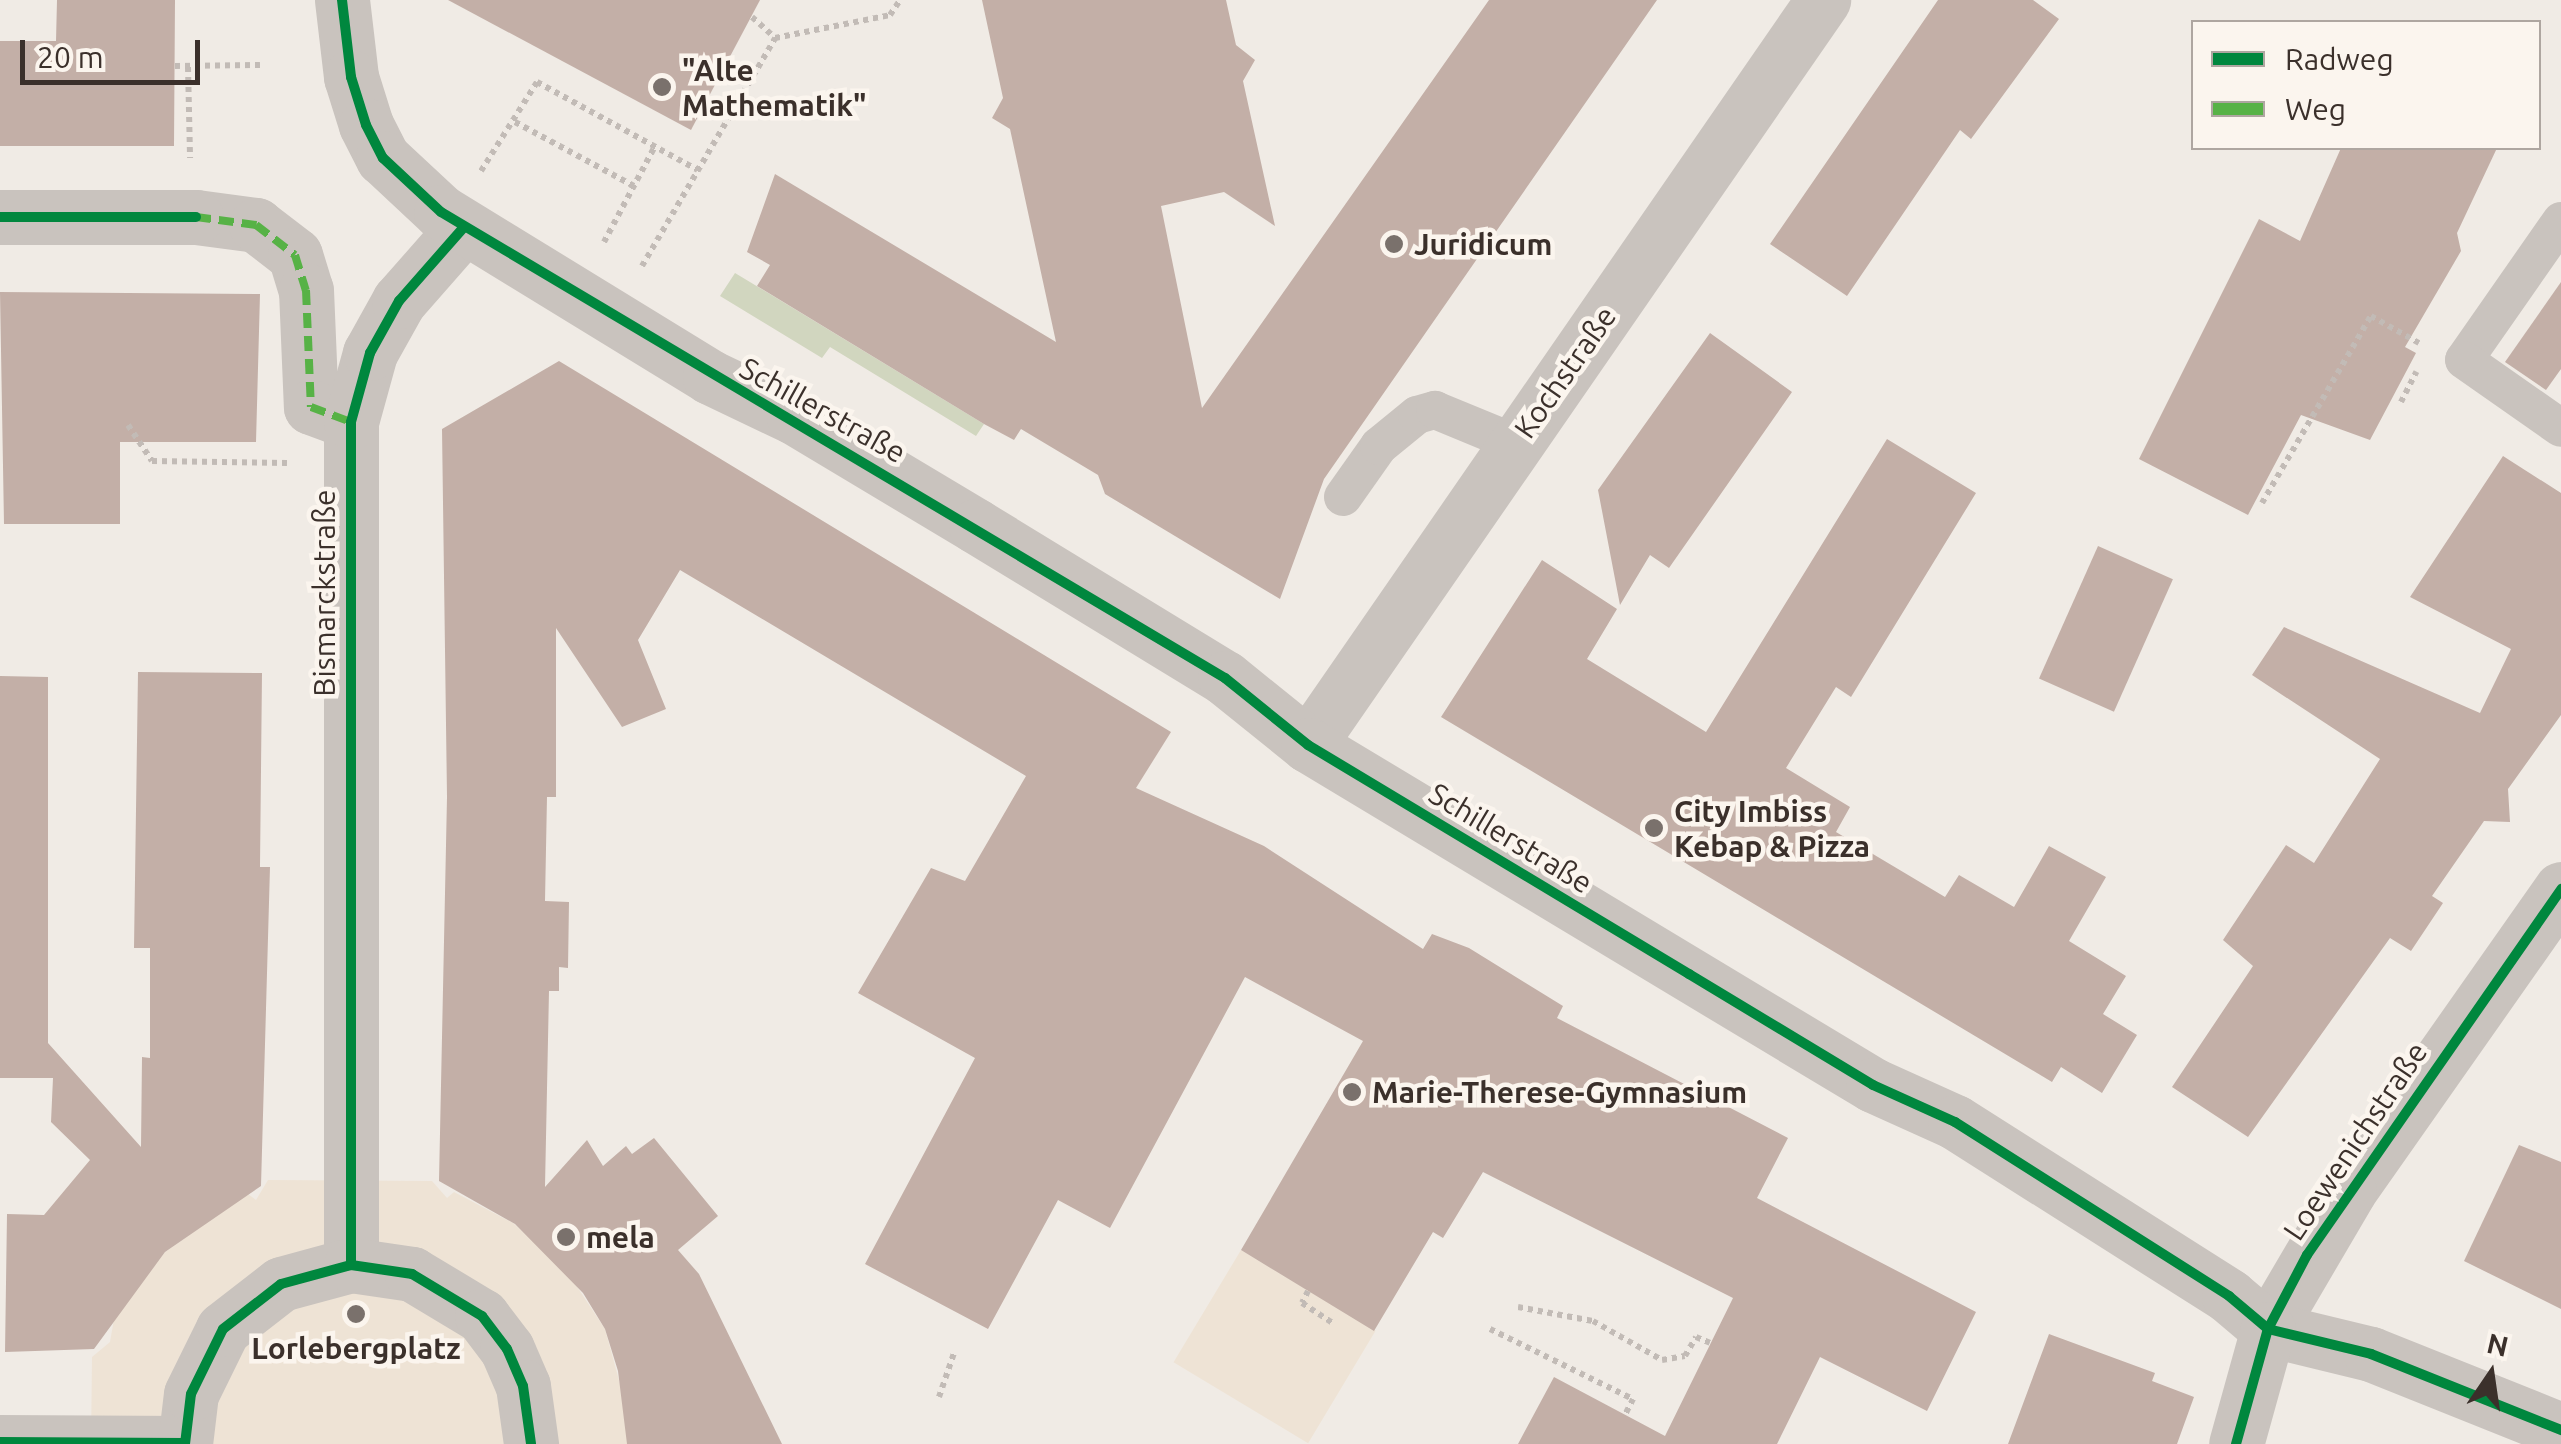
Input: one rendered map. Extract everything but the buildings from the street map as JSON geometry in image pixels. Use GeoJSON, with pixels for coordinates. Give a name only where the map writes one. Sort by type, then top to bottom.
{"type":"FeatureCollection","features":[{"type":"Feature","properties":{"kind":"street"},"geometry":{"type":"LineString","coordinates":[[342,0],[351,77],[366,125],[383,158],[452,219]]}},
{"type":"Feature","properties":{"kind":"street","name":"Kochstraße"},"geometry":{"type":"LineString","coordinates":[[1308,745],[1823,0]]}},
{"type":"Feature","properties":{"kind":"street"},"geometry":{"type":"LineString","coordinates":[[0,217],[196,217],[256,224],[294,255],[306,290],[311,407],[350,444]]}},
{"type":"Feature","properties":{"kind":"street","name":"Schillerstraße"},"geometry":{"type":"LineString","coordinates":[[452,219],[590,305],[794,417],[1211,670],[1308,745],[1873,1085],[1955,1122],[2229,1296],[2268,1329],[2371,1354],[2561,1430]]}},
{"type":"Feature","properties":{"kind":"street","name":"Bismarckstraße"},"geometry":{"type":"LineString","coordinates":[[351,1266],[350,444],[370,352],[452,219]]}},
{"type":"Feature","properties":{"kind":"street","name":"Loewenichstraße"},"geometry":{"type":"LineString","coordinates":[[2236,1444],[2268,1329],[2349,1190],[2561,889]]}},
{"type":"Feature","properties":{"kind":"street"},"geometry":{"type":"LineString","coordinates":[[0,1442],[185,1443],[198,1371],[232,1320],[281,1284],[351,1266],[412,1274],[482,1316],[524,1386],[532,1444]]}},
{"type":"Feature","properties":{"kind":"lane"},"geometry":{"type":"LineString","coordinates":[[2561,221],[2464,360],[2561,428]]}},
{"type":"Feature","properties":{"kind":"lane"},"geometry":{"type":"LineString","coordinates":[[1344,497],[1379,446],[1417,415],[1435,410],[1515,444]]}},
{"type":"Feature","properties":{"kind":"path"},"geometry":{"type":"LineString","coordinates":[[590,305],[698,170],[776,38],[890,15],[900,0]]}},
{"type":"Feature","properties":{"kind":"path"},"geometry":{"type":"LineString","coordinates":[[752,16],[776,38]]}},
{"type":"Feature","properties":{"kind":"path"},"geometry":{"type":"LineString","coordinates":[[175,66],[260,65]]}},
{"type":"Feature","properties":{"kind":"path"},"geometry":{"type":"LineString","coordinates":[[188,67],[190,158]]}},
{"type":"Feature","properties":{"kind":"path"},"geometry":{"type":"LineString","coordinates":[[452,219],[497,154],[538,82],[698,170]]}},
{"type":"Feature","properties":{"kind":"path"},"geometry":{"type":"LineString","coordinates":[[515,122],[634,186]]}},
{"type":"Feature","properties":{"kind":"path"},"geometry":{"type":"LineString","coordinates":[[590,305],[634,186],[656,146]]}},
{"type":"Feature","properties":{"kind":"path"},"geometry":{"type":"LineString","coordinates":[[2262,503],[2371,316],[2428,348]]}},
{"type":"Feature","properties":{"kind":"path"},"geometry":{"type":"LineString","coordinates":[[2401,402],[2421,362]]}},
{"type":"Feature","properties":{"kind":"path"},"geometry":{"type":"LineString","coordinates":[[128,425],[152,460],[350,444]]}},
{"type":"Feature","properties":{"kind":"path"},"geometry":{"type":"LineString","coordinates":[[1308,1291],[1302,1303],[1333,1323]]}},
{"type":"Feature","properties":{"kind":"path"},"geometry":{"type":"LineString","coordinates":[[1518,1307],[1593,1321],[1662,1360],[1685,1356],[1696,1337],[1710,1343]]}},
{"type":"Feature","properties":{"kind":"path"},"geometry":{"type":"LineString","coordinates":[[1490,1329],[1632,1399],[1625,1415]]}},
{"type":"Feature","properties":{"kind":"path"},"geometry":{"type":"LineString","coordinates":[[939,1397],[954,1353]]}},
{"type":"Feature","properties":{"kind":"green space"},"geometry":{"type":"Polygon","coordinates":[[[735,273],[984,424],[976,436],[830,347],[822,358],[720,296],[735,273]]]}},
{"type":"Feature","properties":{"kind":"shaded area","name":"Lorlebergplatz"},"geometry":{"type":"Polygon","coordinates":[[[268,1180],[432,1181],[447,1198],[454,1192],[513,1223],[568,1273],[605,1329],[626,1406],[627,1444],[91,1444],[92,1357],[110,1342],[114,1319],[165,1252],[248,1194],[256,1200],[268,1180]]]}},
{"type":"Feature","properties":{"kind":"shaded area"},"geometry":{"type":"Polygon","coordinates":[[[1241,1250],[1376,1331],[1308,1443],[1174,1362],[1241,1250]]]}},
{"type":"Feature","properties":{"kind":"marked path"},"geometry":{"type":"LineString","coordinates":[[196,217],[256,225],[295,255],[306,290],[311,407],[351,422]]}},
{"type":"Feature","properties":{"kind":"cycle path"},"geometry":{"type":"LineString","coordinates":[[342,0],[351,77],[366,125],[383,158],[441,212],[1225,678],[1308,745],[1873,1085],[1955,1122],[2229,1296],[2268,1329],[2371,1354],[2561,1430]]}},
{"type":"Feature","properties":{"kind":"cycle path"},"geometry":{"type":"LineString","coordinates":[[0,217],[196,217]]}},
{"type":"Feature","properties":{"kind":"cycle path"},"geometry":{"type":"LineString","coordinates":[[351,1265],[351,422],[370,353],[399,301],[464,227]]}},
{"type":"Feature","properties":{"kind":"cycle path"},"geometry":{"type":"LineString","coordinates":[[2236,1444],[2268,1329],[2307,1255],[2561,889]]}},
{"type":"Feature","properties":{"kind":"cycle path"},"geometry":{"type":"LineString","coordinates":[[185,1444],[191,1394],[223,1329],[281,1284],[351,1265],[412,1274],[482,1316],[507,1349],[523,1386],[531,1444]]}},
{"type":"Feature","properties":{"kind":"cycle path"},"geometry":{"type":"LineString","coordinates":[[0,1442],[185,1443]]}},
{"type":"Feature","properties":{"kind":"place","name":"\"Alte Mathematik\""},"geometry":{"type":"Point","coordinates":[662,87]}},
{"type":"Feature","properties":{"kind":"place","name":"Juridicum"},"geometry":{"type":"Point","coordinates":[1394,244]}},
{"type":"Feature","properties":{"kind":"place","name":"City Imbiss Kebap & Pizza"},"geometry":{"type":"Point","coordinates":[1654,828]}},
{"type":"Feature","properties":{"kind":"place","name":"Marie-Therese-Gymnasium"},"geometry":{"type":"Point","coordinates":[1352,1092]}},
{"type":"Feature","properties":{"kind":"place","name":"mela"},"geometry":{"type":"Point","coordinates":[566,1237]}},
{"type":"Feature","properties":{"kind":"place","name":"Lorlebergplatz"},"geometry":{"type":"Point","coordinates":[356,1314]}}]}
